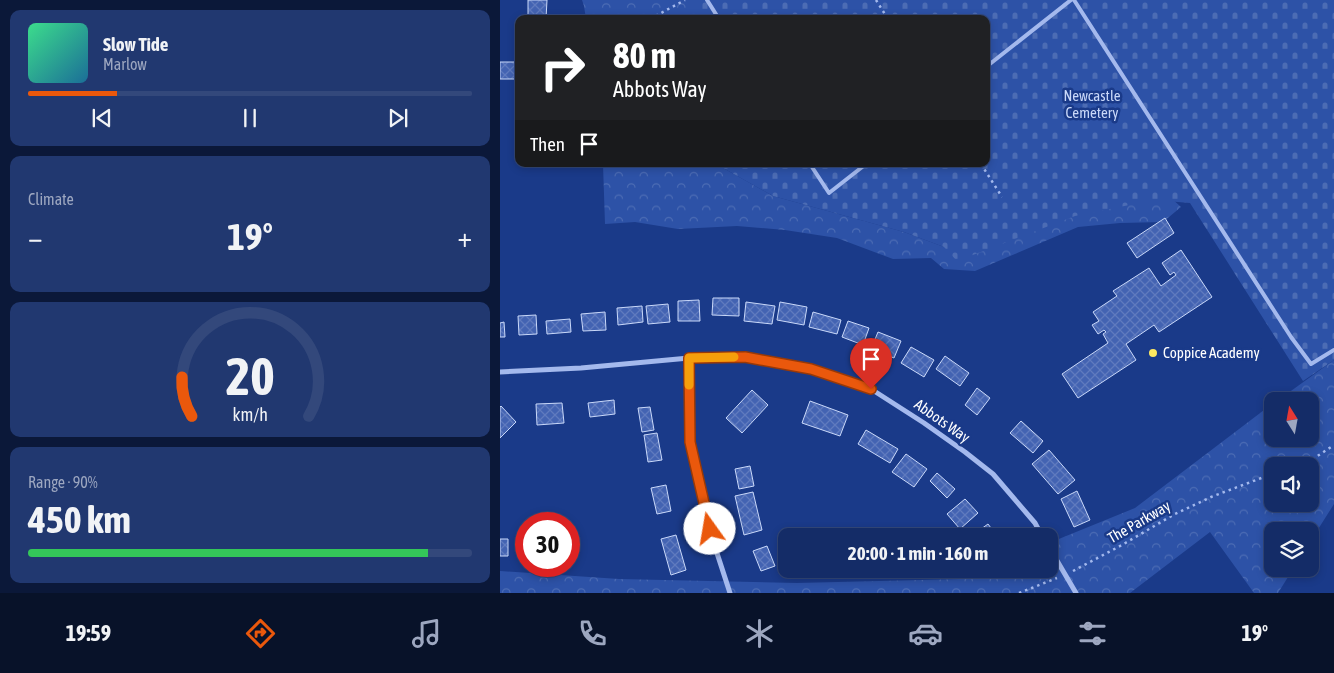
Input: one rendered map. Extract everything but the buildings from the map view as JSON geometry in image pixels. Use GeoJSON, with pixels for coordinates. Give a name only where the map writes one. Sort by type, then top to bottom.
{"type":"FeatureCollection","features":[{"type":"Feature","properties":{"kind":"street","name":"Abbots Way"},"geometry":{"type":"LineString","coordinates":[[500,372],[582,368],[689,358],[745,357],[811,369],[871,389],[924,423],[993,474],[1038,528]]}},
{"type":"Feature","properties":{"kind":"street"},"geometry":{"type":"LineString","coordinates":[[689,358],[690,442],[714,546],[730,593]]}},
{"type":"Feature","properties":{"kind":"street"},"geometry":{"type":"LineString","coordinates":[[1058,563],[1076,593]]}},
{"type":"Feature","properties":{"kind":"lane"},"geometry":{"type":"LineString","coordinates":[[707,0],[716,15]]}},
{"type":"Feature","properties":{"kind":"lane"},"geometry":{"type":"LineString","coordinates":[[990,64],[1072,0],[1291,337],[1311,364],[1334,350]]}},
{"type":"Feature","properties":{"kind":"lane"},"geometry":{"type":"LineString","coordinates":[[812,167],[829,193],[862,167]]}},
{"type":"Feature","properties":{"kind":"path"},"geometry":{"type":"LineString","coordinates":[[657,15],[685,0]]}},
{"type":"Feature","properties":{"kind":"path"},"geometry":{"type":"LineString","coordinates":[[876,0],[885,15]]}},
{"type":"Feature","properties":{"kind":"path"},"geometry":{"type":"LineString","coordinates":[[982,167],[1002,197]]}},
{"type":"Feature","properties":{"kind":"path"},"geometry":{"type":"LineString","coordinates":[[1316,457],[1334,445]]}},
{"type":"Feature","properties":{"kind":"path","name":"The Parkway"},"geometry":{"type":"LineString","coordinates":[[1019,593],[1065,575],[1173,515],[1211,497],[1264,477]]}},
{"type":"Feature","properties":{"kind":"green space"},"geometry":{"type":"Polygon","coordinates":[[[582,0],[734,0],[710,15],[585,15],[582,0]]]}},
{"type":"Feature","properties":{"kind":"green space","name":"Newcastle Cemetery"},"geometry":{"type":"Polygon","coordinates":[[[694,0],[1334,0],[1334,360],[1303,381],[1190,203],[1154,200],[1075,216],[957,261],[944,247],[904,232],[773,196],[721,167],[990,167],[990,15],[703,15],[694,0]]]}},
{"type":"Feature","properties":{"kind":"green space"},"geometry":{"type":"Polygon","coordinates":[[[603,167],[721,167],[773,196],[904,232],[944,247],[1160,188],[1181,207],[1163,222],[1120,223],[1078,227],[975,271],[944,269],[931,258],[893,259],[837,238],[785,230],[737,226],[678,229],[635,222],[605,224],[603,167]]]}},
{"type":"Feature","properties":{"kind":"green space"},"geometry":{"type":"Polygon","coordinates":[[[1334,360],[1334,504],[1319,528],[1319,522],[1264,522],[1264,577],[1288,577],[1278,593],[1254,593],[1210,532],[1130,593],[500,593],[500,571],[515,572],[515,577],[580,576],[797,583],[964,578],[1058,578],[1058,539],[1135,508],[1264,410],[1264,448],[1319,448],[1319,392],[1290,392],[1334,360]]]}},
{"type":"Feature","properties":{"kind":"slow traffic"},"geometry":{"type":"LineString","coordinates":[[689,385],[689,358],[734,357]]}},
{"type":"Feature","properties":{"kind":"place","name":"Coppice Academy"},"geometry":{"type":"Point","coordinates":[1153,353]}},
{"type":"Feature","properties":{"kind":"route"},"geometry":{"type":"LineString","coordinates":[[710,529],[690,442],[689,358],[745,357],[811,369],[871,389]]}}]}
